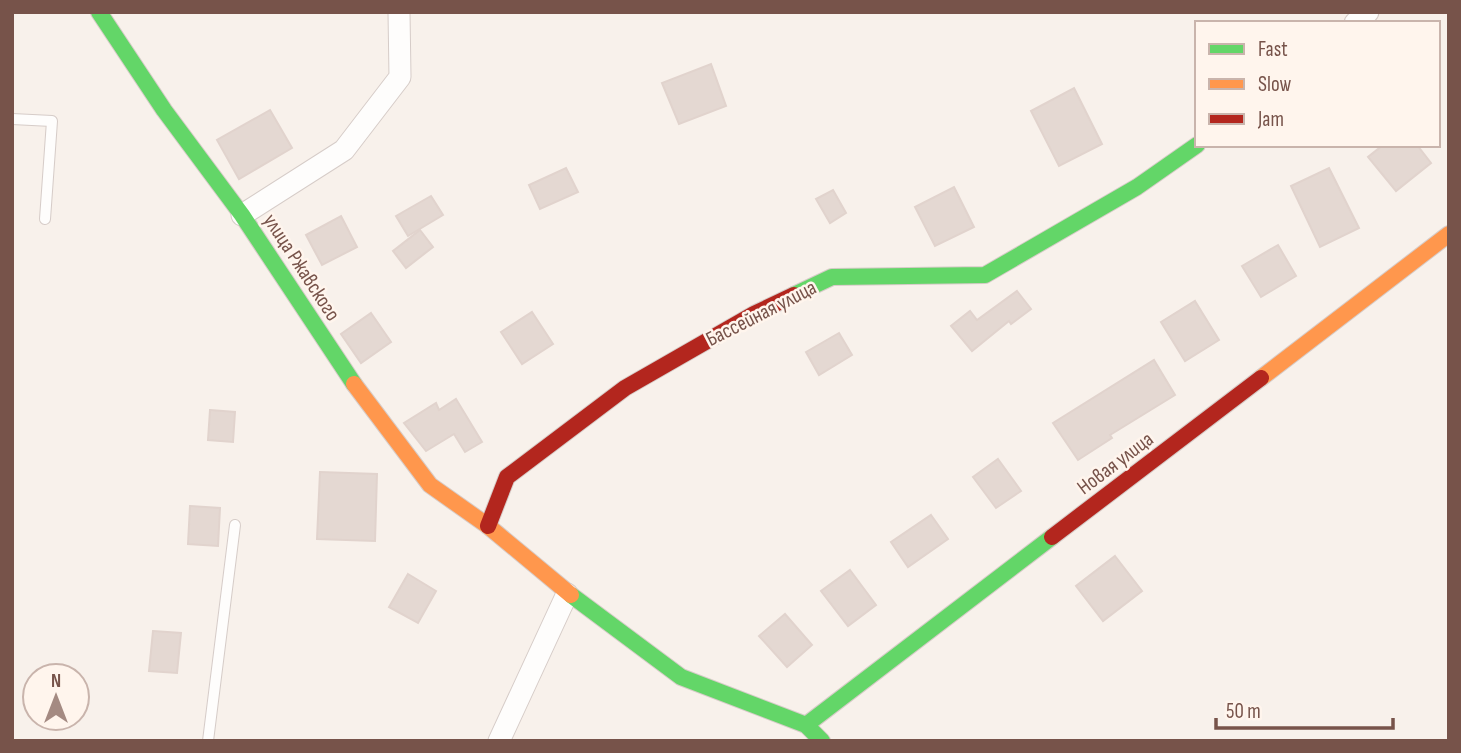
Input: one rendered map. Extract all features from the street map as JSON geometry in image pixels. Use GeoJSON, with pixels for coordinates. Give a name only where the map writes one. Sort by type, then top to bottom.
{"type":"FeatureCollection","features":[{"type":"Feature","properties":{"kind":"street","name":"улица Ржавского"},"geometry":{"type":"LineString","coordinates":[[99,12],[164,110],[242,215],[361,395],[430,485],[488,526],[567,594],[681,677],[806,725]]}},
{"type":"Feature","properties":{"kind":"street"},"geometry":{"type":"LineString","coordinates":[[242,215],[344,150],[400,77],[398,12]]}},
{"type":"Feature","properties":{"kind":"street","name":"Бассейная улица"},"geometry":{"type":"LineString","coordinates":[[488,526],[507,477],[625,388],[754,314],[832,277],[985,275],[1136,187],[1195,146]]}},
{"type":"Feature","properties":{"kind":"street","name":"Новая улица"},"geometry":{"type":"LineString","coordinates":[[806,725],[1449,234]]}},
{"type":"Feature","properties":{"kind":"street"},"geometry":{"type":"LineString","coordinates":[[499,741],[567,594]]}},
{"type":"Feature","properties":{"kind":"street"},"geometry":{"type":"LineString","coordinates":[[806,725],[822,741]]}},
{"type":"Feature","properties":{"kind":"lane"},"geometry":{"type":"LineString","coordinates":[[12,119],[52,121],[45,219]]}},
{"type":"Feature","properties":{"kind":"lane"},"geometry":{"type":"LineString","coordinates":[[208,741],[235,525]]}},
{"type":"Feature","properties":{"kind":"building"},"geometry":{"type":"Polygon","coordinates":[[[711,64],[726,106],[679,124],[662,83],[711,64]]]}},
{"type":"Feature","properties":{"kind":"building"},"geometry":{"type":"Polygon","coordinates":[[[1074,88],[1102,144],[1059,166],[1031,111],[1074,88]]]}},
{"type":"Feature","properties":{"kind":"building"},"geometry":{"type":"Polygon","coordinates":[[[270,110],[292,148],[239,179],[217,140],[270,110]]]}},
{"type":"Feature","properties":{"kind":"building"},"geometry":{"type":"Polygon","coordinates":[[[1380,147],[1419,147],[1431,163],[1396,191],[1368,157],[1380,147]]]}},
{"type":"Feature","properties":{"kind":"building"},"geometry":{"type":"Polygon","coordinates":[[[566,168],[578,192],[540,209],[529,185],[566,168]]]}},
{"type":"Feature","properties":{"kind":"building"},"geometry":{"type":"Polygon","coordinates":[[[1329,168],[1359,228],[1320,247],[1291,186],[1329,168]]]}},
{"type":"Feature","properties":{"kind":"building"},"geometry":{"type":"Polygon","coordinates":[[[954,187],[974,227],[935,246],[915,207],[954,187]]]}},
{"type":"Feature","properties":{"kind":"building"},"geometry":{"type":"Polygon","coordinates":[[[833,190],[846,213],[830,223],[816,199],[833,190]]]}},
{"type":"Feature","properties":{"kind":"building"},"geometry":{"type":"Polygon","coordinates":[[[431,196],[443,215],[408,236],[396,216],[431,196]]]}},
{"type":"Feature","properties":{"kind":"building"},"geometry":{"type":"Polygon","coordinates":[[[341,216],[357,247],[322,265],[306,235],[341,216]]]}},
{"type":"Feature","properties":{"kind":"building"},"geometry":{"type":"Polygon","coordinates":[[[420,230],[433,247],[406,268],[393,251],[420,230]]]}},
{"type":"Feature","properties":{"kind":"building"},"geometry":{"type":"Polygon","coordinates":[[[1278,245],[1296,276],[1261,297],[1242,266],[1278,245]]]}},
{"type":"Feature","properties":{"kind":"building"},"geometry":{"type":"Polygon","coordinates":[[[1017,291],[1031,309],[1011,324],[1009,321],[972,351],[951,326],[970,311],[977,320],[1017,291]]]}},
{"type":"Feature","properties":{"kind":"building"},"geometry":{"type":"Polygon","coordinates":[[[1195,301],[1219,340],[1185,361],[1161,322],[1195,301]]]}},
{"type":"Feature","properties":{"kind":"building"},"geometry":{"type":"Polygon","coordinates":[[[532,312],[553,344],[522,364],[501,332],[532,312]]]}},
{"type":"Feature","properties":{"kind":"building"},"geometry":{"type":"Polygon","coordinates":[[[371,313],[391,342],[361,363],[341,334],[371,313]]]}},
{"type":"Feature","properties":{"kind":"building"},"geometry":{"type":"Polygon","coordinates":[[[839,333],[852,355],[819,375],[806,352],[839,333]]]}},
{"type":"Feature","properties":{"kind":"building"},"geometry":{"type":"Polygon","coordinates":[[[1154,360],[1175,395],[1110,435],[1112,438],[1078,460],[1053,423],[1154,360]]]}},
{"type":"Feature","properties":{"kind":"building"},"geometry":{"type":"Polygon","coordinates":[[[456,399],[482,442],[465,452],[454,434],[426,451],[404,423],[436,403],[439,410],[456,399]]]}},
{"type":"Feature","properties":{"kind":"building"},"geometry":{"type":"Polygon","coordinates":[[[210,410],[235,412],[233,442],[208,440],[210,410]]]}},
{"type":"Feature","properties":{"kind":"building"},"geometry":{"type":"Polygon","coordinates":[[[998,459],[1021,491],[996,508],[973,477],[998,459]]]}},
{"type":"Feature","properties":{"kind":"building"},"geometry":{"type":"Polygon","coordinates":[[[320,472],[377,474],[375,541],[317,539],[320,472]]]}},
{"type":"Feature","properties":{"kind":"building"},"geometry":{"type":"Polygon","coordinates":[[[190,506],[220,508],[218,546],[188,544],[190,506]]]}},
{"type":"Feature","properties":{"kind":"building"},"geometry":{"type":"Polygon","coordinates":[[[931,515],[948,539],[908,567],[891,542],[931,515]]]}},
{"type":"Feature","properties":{"kind":"building"},"geometry":{"type":"Polygon","coordinates":[[[1115,556],[1142,591],[1103,621],[1076,586],[1115,556]]]}},
{"type":"Feature","properties":{"kind":"building"},"geometry":{"type":"Polygon","coordinates":[[[850,570],[876,605],[848,626],[821,591],[850,570]]]}},
{"type":"Feature","properties":{"kind":"building"},"geometry":{"type":"Polygon","coordinates":[[[408,574],[436,591],[418,623],[389,607],[408,574]]]}},
{"type":"Feature","properties":{"kind":"building"},"geometry":{"type":"Polygon","coordinates":[[[785,614],[812,645],[787,667],[759,636],[785,614]]]}},
{"type":"Feature","properties":{"kind":"building"},"geometry":{"type":"Polygon","coordinates":[[[153,631],[181,633],[177,673],[149,671],[153,631]]]}},
{"type":"Feature","properties":{"kind":"traffic: fast"},"geometry":{"type":"LineString","coordinates":[[99,12],[164,110],[242,215],[354,384]]}},
{"type":"Feature","properties":{"kind":"traffic: fast"},"geometry":{"type":"LineString","coordinates":[[794,295],[832,277],[985,275],[1137,187],[1195,146]]}},
{"type":"Feature","properties":{"kind":"traffic: fast"},"geometry":{"type":"LineString","coordinates":[[806,725],[1052,537]]}},
{"type":"Feature","properties":{"kind":"traffic: fast"},"geometry":{"type":"LineString","coordinates":[[571,595],[681,677],[806,725],[822,741]]}},
{"type":"Feature","properties":{"kind":"traffic: slow"},"geometry":{"type":"LineString","coordinates":[[1261,378],[1449,234]]}},
{"type":"Feature","properties":{"kind":"traffic: slow"},"geometry":{"type":"LineString","coordinates":[[354,384],[430,485],[488,526],[571,595]]}},
{"type":"Feature","properties":{"kind":"traffic: jam"},"geometry":{"type":"LineString","coordinates":[[488,526],[507,477],[625,388],[754,314],[794,295]]}},
{"type":"Feature","properties":{"kind":"traffic: jam"},"geometry":{"type":"LineString","coordinates":[[1052,537],[1261,378]]}}]}
